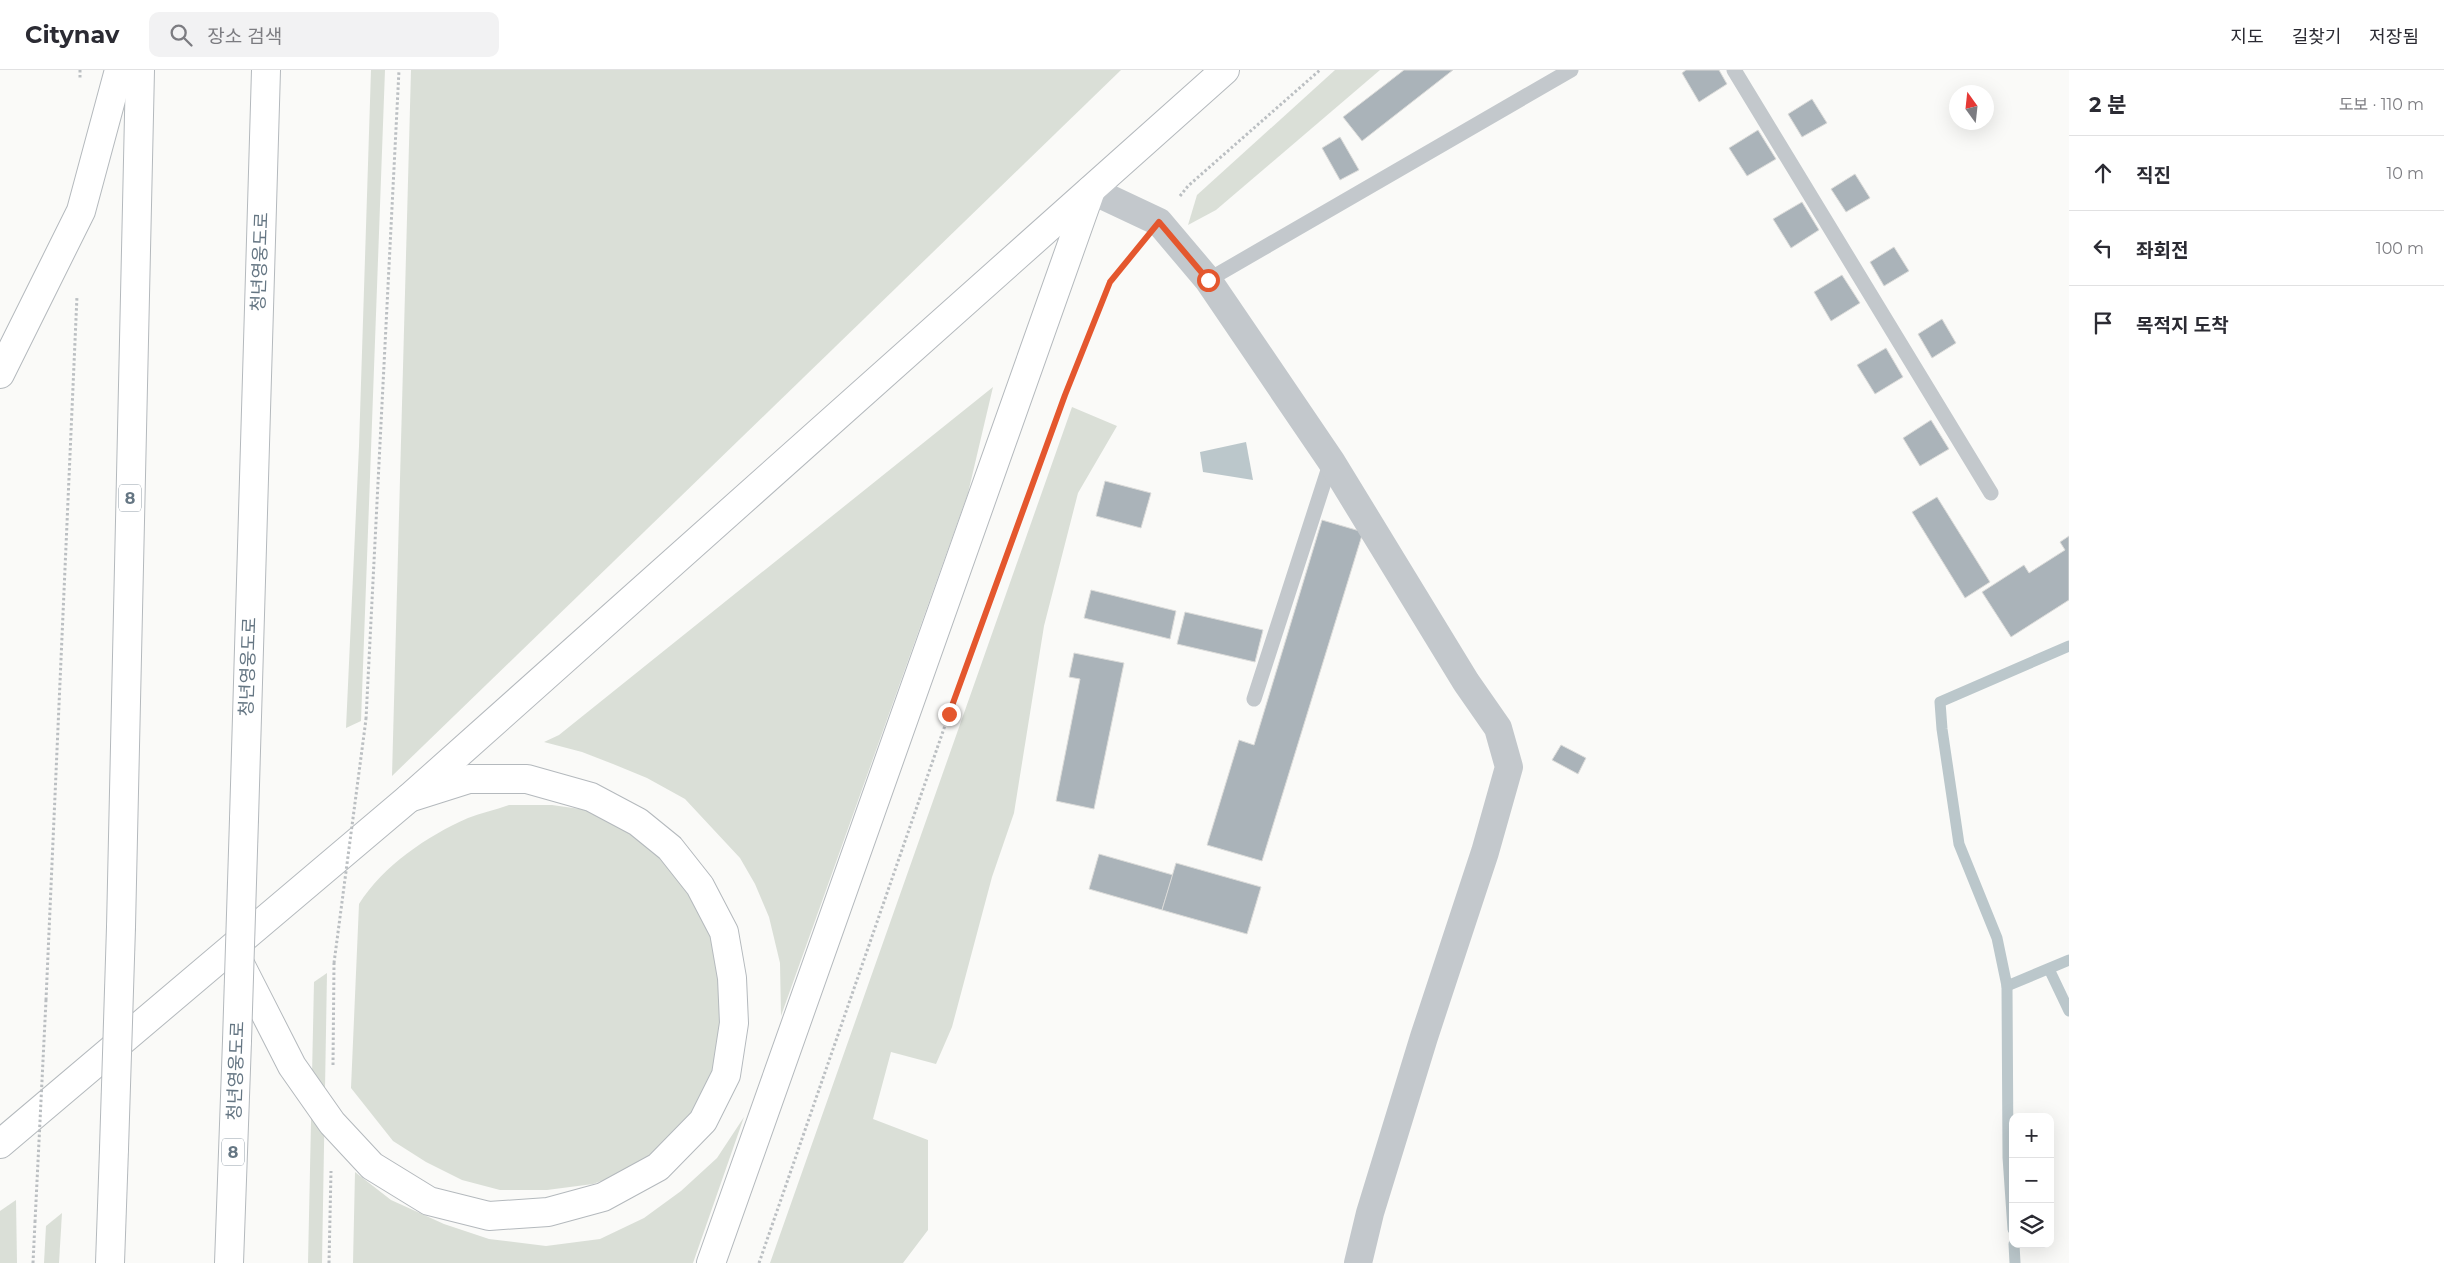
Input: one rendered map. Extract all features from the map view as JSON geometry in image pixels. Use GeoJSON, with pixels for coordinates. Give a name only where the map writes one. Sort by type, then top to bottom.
{"type":"FeatureCollection","features":[{"type":"Feature","properties":{"kind":"highway"},"geometry":{"type":"LineString","coordinates":[[0,374],[81,211],[120,70]]}},
{"type":"Feature","properties":{"kind":"highway","name":"8"},"geometry":{"type":"LineString","coordinates":[[110,1263],[121,927],[140,70]]}},
{"type":"Feature","properties":{"kind":"highway","name":"청년영웅도로"},"geometry":{"type":"LineString","coordinates":[[229,1263],[266,70]]}},
{"type":"Feature","properties":{"kind":"highway"},"geometry":{"type":"LineString","coordinates":[[0,1144],[409,798],[1225,70]]}},
{"type":"Feature","properties":{"kind":"highway"},"geometry":{"type":"LineString","coordinates":[[710,1263],[1091,190]]}},
{"type":"Feature","properties":{"kind":"highway"},"geometry":{"type":"LineString","coordinates":[[239,962],[292,1066],[332,1123],[372,1166],[429,1201],[489,1216],[548,1212],[603,1197],[658,1167],[703,1121],[726,1075],[734,1022],[732,978],[724,932],[700,886],[670,848],[638,822],[591,797],[528,779],[469,778],[409,798]]}},
{"type":"Feature","properties":{"kind":"street"},"geometry":{"type":"LineString","coordinates":[[1091,190],[1159,222],[1208,280],[1331,461],[1466,682],[1498,728],[1509,767],[1485,852],[1424,1037],[1370,1213],[1358,1263]]}},
{"type":"Feature","properties":{"kind":"lane"},"geometry":{"type":"LineString","coordinates":[[1208,280],[1571,70]]}},
{"type":"Feature","properties":{"kind":"lane"},"geometry":{"type":"LineString","coordinates":[[1734,70],[1990,493]]}},
{"type":"Feature","properties":{"kind":"lane"},"geometry":{"type":"LineString","coordinates":[[1254,699],[1331,461]]}},
{"type":"Feature","properties":{"kind":"path"},"geometry":{"type":"LineString","coordinates":[[80,70],[80,89]]}},
{"type":"Feature","properties":{"kind":"path"},"geometry":{"type":"LineString","coordinates":[[334,963],[366,719],[399,70]]}},
{"type":"Feature","properties":{"kind":"path"},"geometry":{"type":"LineString","coordinates":[[759,1263],[949,714],[1065,395],[1110,282],[1188,186],[1320,70]]}},
{"type":"Feature","properties":{"kind":"path"},"geometry":{"type":"LineString","coordinates":[[33,1263],[77,292]]}},
{"type":"Feature","properties":{"kind":"shaded area"},"geometry":{"type":"Polygon","coordinates":[[[371,70],[385,70],[361,721],[346,728],[359,446],[371,70]]]}},
{"type":"Feature","properties":{"kind":"shaded area"},"geometry":{"type":"Polygon","coordinates":[[[411,70],[1121,70],[392,776],[411,70]]]}},
{"type":"Feature","properties":{"kind":"shaded area"},"geometry":{"type":"Polygon","coordinates":[[[1335,70],[1380,70],[1216,210],[1188,225],[1197,195],[1335,70]]]}},
{"type":"Feature","properties":{"kind":"shaded area"},"geometry":{"type":"Polygon","coordinates":[[[993,387],[968,493],[781,1016],[780,963],[769,917],[755,884],[740,858],[685,799],[647,778],[613,764],[582,752],[544,742],[559,735],[993,387]]]}},
{"type":"Feature","properties":{"kind":"shaded area"},"geometry":{"type":"Polygon","coordinates":[[[1072,407],[1117,426],[1078,493],[1044,626],[1014,813],[992,877],[952,1027],[936,1064],[891,1052],[873,1119],[928,1140],[928,1230],[903,1263],[770,1263],[1072,407]]]}},
{"type":"Feature","properties":{"kind":"shaded area"},"geometry":{"type":"Polygon","coordinates":[[[1246,442],[1253,480],[1203,472],[1200,452],[1246,442]]]}},
{"type":"Feature","properties":{"kind":"shaded area"},"geometry":{"type":"Polygon","coordinates":[[[509,805],[552,805],[594,811],[635,832],[673,867],[721,942],[721,1047],[713,1079],[692,1117],[666,1146],[638,1167],[593,1184],[547,1190],[500,1190],[462,1180],[426,1162],[393,1141],[351,1088],[359,904],[380,877],[422,843],[468,818],[509,805]]]}},
{"type":"Feature","properties":{"kind":"shaded area"},"geometry":{"type":"Polygon","coordinates":[[[327,973],[322,1263],[308,1263],[314,982],[327,973]]]}},
{"type":"Feature","properties":{"kind":"shaded area"},"geometry":{"type":"Polygon","coordinates":[[[744,1117],[693,1263],[353,1263],[355,1172],[391,1200],[444,1224],[489,1239],[546,1246],[600,1239],[644,1218],[681,1191],[717,1158],[744,1117]]]}},
{"type":"Feature","properties":{"kind":"shaded area"},"geometry":{"type":"Polygon","coordinates":[[[16,1200],[17,1263],[0,1263],[0,1211],[16,1200]]]}},
{"type":"Feature","properties":{"kind":"shaded area"},"geometry":{"type":"Polygon","coordinates":[[[62,1213],[59,1263],[44,1263],[46,1226],[62,1213]]]}},
{"type":"Feature","properties":{"kind":"building"},"geometry":{"type":"Polygon","coordinates":[[[1404,70],[1453,70],[1362,141],[1343,117],[1404,70]]]}},
{"type":"Feature","properties":{"kind":"building"},"geometry":{"type":"Polygon","coordinates":[[[1686,70],[1719,70],[1727,84],[1699,102],[1682,73],[1686,70]]]}},
{"type":"Feature","properties":{"kind":"building"},"geometry":{"type":"Polygon","coordinates":[[[1812,99],[1827,123],[1802,137],[1788,114],[1812,99]]]}},
{"type":"Feature","properties":{"kind":"building"},"geometry":{"type":"Polygon","coordinates":[[[1758,130],[1776,159],[1747,176],[1729,148],[1758,130]]]}},
{"type":"Feature","properties":{"kind":"building"},"geometry":{"type":"Polygon","coordinates":[[[1340,137],[1359,170],[1340,180],[1322,148],[1340,137]]]}},
{"type":"Feature","properties":{"kind":"building"},"geometry":{"type":"Polygon","coordinates":[[[1855,174],[1870,198],[1846,212],[1831,189],[1855,174]]]}},
{"type":"Feature","properties":{"kind":"building"},"geometry":{"type":"Polygon","coordinates":[[[1802,202],[1819,230],[1791,248],[1773,219],[1802,202]]]}},
{"type":"Feature","properties":{"kind":"building"},"geometry":{"type":"Polygon","coordinates":[[[1894,247],[1909,271],[1884,286],[1870,262],[1894,247]]]}},
{"type":"Feature","properties":{"kind":"building"},"geometry":{"type":"Polygon","coordinates":[[[1842,275],[1860,303],[1831,321],[1814,292],[1842,275]]]}},
{"type":"Feature","properties":{"kind":"building"},"geometry":{"type":"Polygon","coordinates":[[[1942,319],[1956,343],[1932,358],[1918,334],[1942,319]]]}},
{"type":"Feature","properties":{"kind":"building"},"geometry":{"type":"Polygon","coordinates":[[[1886,348],[1903,377],[1875,394],[1857,365],[1886,348]]]}},
{"type":"Feature","properties":{"kind":"building"},"geometry":{"type":"Polygon","coordinates":[[[1931,420],[1949,449],[1920,466],[1903,438],[1931,420]]]}},
{"type":"Feature","properties":{"kind":"building"},"geometry":{"type":"Polygon","coordinates":[[[1105,481],[1151,493],[1141,528],[1096,516],[1105,481]]]}},
{"type":"Feature","properties":{"kind":"building"},"geometry":{"type":"Polygon","coordinates":[[[1937,497],[1990,582],[1965,598],[1912,512],[1937,497]]]}},
{"type":"Feature","properties":{"kind":"building"},"geometry":{"type":"Polygon","coordinates":[[[1322,520],[1363,532],[1262,861],[1207,845],[1239,740],[1254,745],[1322,520]]]}},
{"type":"Feature","properties":{"kind":"building"},"geometry":{"type":"Polygon","coordinates":[[[2069,536],[2069,600],[2011,637],[1982,592],[2024,565],[2029,573],[2065,550],[2060,542],[2069,536]]]}},
{"type":"Feature","properties":{"kind":"building"},"geometry":{"type":"Polygon","coordinates":[[[1091,590],[1176,611],[1170,639],[1084,618],[1091,590]]]}},
{"type":"Feature","properties":{"kind":"building"},"geometry":{"type":"Polygon","coordinates":[[[1185,612],[1263,630],[1255,662],[1177,644],[1185,612]]]}},
{"type":"Feature","properties":{"kind":"building"},"geometry":{"type":"Polygon","coordinates":[[[1074,653],[1124,663],[1094,809],[1056,801],[1080,679],[1069,677],[1074,653]]]}},
{"type":"Feature","properties":{"kind":"building"},"geometry":{"type":"Polygon","coordinates":[[[1561,745],[1586,758],[1578,774],[1552,760],[1561,745]]]}},
{"type":"Feature","properties":{"kind":"building"},"geometry":{"type":"Polygon","coordinates":[[[1099,854],[1173,875],[1162,910],[1089,889],[1099,854]]]}},
{"type":"Feature","properties":{"kind":"building"},"geometry":{"type":"Polygon","coordinates":[[[1176,863],[1261,887],[1247,934],[1162,910],[1176,863]]]}},
{"type":"Feature","properties":{"kind":"waterway"},"geometry":{"type":"LineString","coordinates":[[2011,1203],[2008,1157],[2007,986],[1997,938],[1959,844],[1942,729],[1940,702],[2069,646]]}},
{"type":"Feature","properties":{"kind":"waterway"},"geometry":{"type":"LineString","coordinates":[[2007,986],[2069,960]]}},
{"type":"Feature","properties":{"kind":"waterway"},"geometry":{"type":"LineString","coordinates":[[2049,969],[2069,1011]]}},
{"type":"Feature","properties":{"kind":"waterway"},"geometry":{"type":"LineString","coordinates":[[2014,1248],[2015,1263]]}},
{"type":"Feature","properties":{"kind":"route"},"geometry":{"type":"LineString","coordinates":[[949,714],[1065,395],[1110,282],[1159,222],[1208,280]]}}]}
